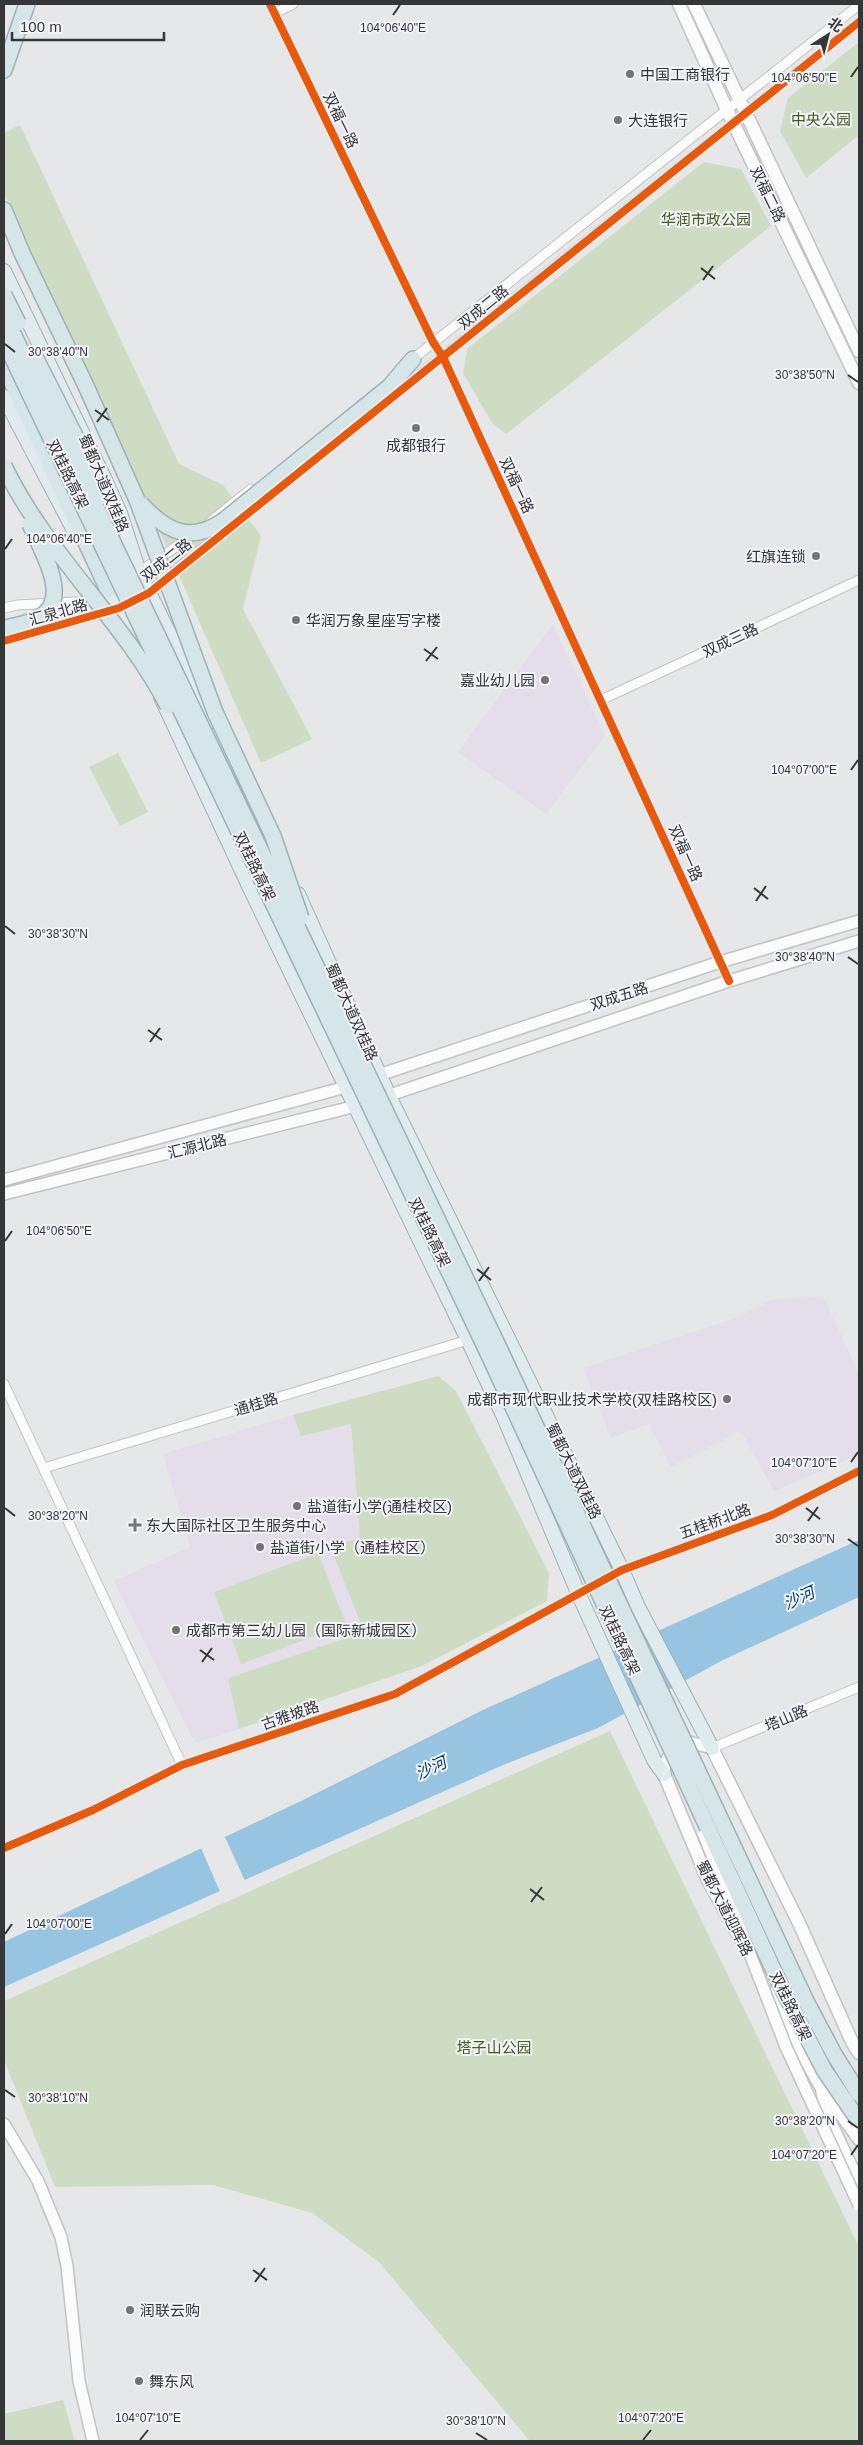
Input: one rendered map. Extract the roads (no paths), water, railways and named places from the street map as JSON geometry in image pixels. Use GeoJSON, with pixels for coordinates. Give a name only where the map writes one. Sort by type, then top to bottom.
{"type":"FeatureCollection","features":[{"type":"Feature","properties":{"kind":"highway"},"geometry":{"type":"LineString","coordinates":[[4,70],[27,4]]}},
{"type":"Feature","properties":{"kind":"highway"},"geometry":{"type":"LineString","coordinates":[[4,210],[137,500],[214,712],[273,836],[320,989]]}},
{"type":"Feature","properties":{"kind":"highway"},"geometry":{"type":"LineString","coordinates":[[4,295],[106,496]]}},
{"type":"Feature","properties":{"kind":"highway","name":"双桂路高架"},"geometry":{"type":"LineString","coordinates":[[4,315],[320,989],[807,2039],[829,2077],[859,2120]]}},
{"type":"Feature","properties":{"kind":"highway","name":"双桂路高架"},"geometry":{"type":"LineString","coordinates":[[4,340],[320,989],[504,1359],[807,2003],[834,2054],[859,2094]]}},
{"type":"Feature","properties":{"kind":"highway"},"geometry":{"type":"LineString","coordinates":[[137,500],[163,525],[173,530],[196,533],[206,531],[223,521],[389,387],[413,359]]}},
{"type":"Feature","properties":{"kind":"highway"},"geometry":{"type":"LineString","coordinates":[[4,365],[108,590]]}},
{"type":"Feature","properties":{"kind":"highway"},"geometry":{"type":"LineString","coordinates":[[4,466],[52,577],[54,598],[47,612],[35,620],[4,628]]}},
{"type":"Feature","properties":{"kind":"highway"},"geometry":{"type":"LineString","coordinates":[[13,486],[40,528],[143,661],[188,743],[248,866],[320,989]]}},
{"type":"Feature","properties":{"kind":"main road","name":"双福二路"},"geometry":{"type":"LineString","coordinates":[[679,4],[727,110],[859,383]]}},
{"type":"Feature","properties":{"kind":"main road","name":"双福二路"},"geometry":{"type":"LineString","coordinates":[[694,4],[859,351]]}},
{"type":"Feature","properties":{"kind":"main road","name":"蜀都大道双桂路"},"geometry":{"type":"LineString","coordinates":[[4,271],[109,488],[120,513],[139,572],[316,929],[389,1096],[622,1570],[638,1607],[712,1748]]}},
{"type":"Feature","properties":{"kind":"main road"},"geometry":{"type":"LineString","coordinates":[[4,397],[59,506],[119,608],[246,880],[468,1340],[503,1415],[579,1596],[654,1760],[664,1774]]}},
{"type":"Feature","properties":{"kind":"main road"},"geometry":{"type":"LineString","coordinates":[[106,496],[139,572]]}},
{"type":"Feature","properties":{"kind":"main road"},"geometry":{"type":"LineString","coordinates":[[712,1748],[799,1923],[852,2042],[859,2053]]}},
{"type":"Feature","properties":{"kind":"main road","name":"蜀都大道迎晖路"},"geometry":{"type":"LineString","coordinates":[[664,1774],[708,1880],[820,2085],[859,2139]]}},
{"type":"Feature","properties":{"kind":"street","name":"双福一路"},"geometry":{"type":"LineString","coordinates":[[270,4],[433,342],[442,357],[729,981]]}},
{"type":"Feature","properties":{"kind":"street"},"geometry":{"type":"LineString","coordinates":[[275,13],[292,4]]}},
{"type":"Feature","properties":{"kind":"street","name":"双成二路"},"geometry":{"type":"LineString","coordinates":[[108,590],[183,544],[433,342],[859,5]]}},
{"type":"Feature","properties":{"kind":"street","name":"双成二路"},"geometry":{"type":"LineString","coordinates":[[119,608],[149,593],[859,22]]}},
{"type":"Feature","properties":{"kind":"street","name":"双成三路"},"geometry":{"type":"LineString","coordinates":[[601,700],[859,580]]}},
{"type":"Feature","properties":{"kind":"street","name":"汇泉北路"},"geometry":{"type":"LineString","coordinates":[[4,624],[59,612],[85,602],[108,590]]}},
{"type":"Feature","properties":{"kind":"street"},"geometry":{"type":"LineString","coordinates":[[4,608],[17,605],[85,602]]}},
{"type":"Feature","properties":{"kind":"street","name":"汇泉北路"},"geometry":{"type":"LineString","coordinates":[[4,641],[119,608]]}},
{"type":"Feature","properties":{"kind":"street","name":"双成五路"},"geometry":{"type":"LineString","coordinates":[[380,1075],[720,962],[859,921]]}},
{"type":"Feature","properties":{"kind":"street","name":"双成五路"},"geometry":{"type":"LineString","coordinates":[[389,1096],[729,981],[859,941]]}},
{"type":"Feature","properties":{"kind":"street","name":"汇源北路"},"geometry":{"type":"LineString","coordinates":[[4,1180],[347,1087],[380,1075]]}},
{"type":"Feature","properties":{"kind":"street","name":"汇源北路"},"geometry":{"type":"LineString","coordinates":[[4,1194],[356,1107],[389,1096]]}},
{"type":"Feature","properties":{"kind":"street","name":"通桂路"},"geometry":{"type":"LineString","coordinates":[[44,1468],[468,1340]]}},
{"type":"Feature","properties":{"kind":"street"},"geometry":{"type":"LineString","coordinates":[[4,1384],[182,1765]]}},
{"type":"Feature","properties":{"kind":"street","name":"五桂桥北路"},"geometry":{"type":"LineString","coordinates":[[579,1596],[622,1570],[772,1515],[859,1471]]}},
{"type":"Feature","properties":{"kind":"street"},"geometry":{"type":"LineString","coordinates":[[579,1596],[601,1597],[621,1618],[673,1726],[689,1742],[712,1748]]}},
{"type":"Feature","properties":{"kind":"street","name":"古雅坡路"},"geometry":{"type":"LineString","coordinates":[[4,1848],[93,1810],[182,1765],[395,1694],[579,1596]]}},
{"type":"Feature","properties":{"kind":"street","name":"塔山路"},"geometry":{"type":"LineString","coordinates":[[712,1748],[859,1687]]}},
{"type":"Feature","properties":{"kind":"street"},"geometry":{"type":"LineString","coordinates":[[664,1774],[664,1764],[676,1749],[690,1746],[712,1748]]}},
{"type":"Feature","properties":{"kind":"street"},"geometry":{"type":"LineString","coordinates":[[680,1768],[786,2047],[859,2205]]}},
{"type":"Feature","properties":{"kind":"street"},"geometry":{"type":"LineString","coordinates":[[820,2085],[826,2112],[859,2182]]}},
{"type":"Feature","properties":{"kind":"street"},"geometry":{"type":"LineString","coordinates":[[4,2124],[38,2181],[61,2237],[67,2266],[80,2381],[93,2441]]}},
{"type":"Feature","properties":{"kind":"water","name":"沙河"},"geometry":{"type":"Polygon","coordinates":[[[859,1540],[859,1597],[723,1660],[598,1728],[503,1765],[4,1987],[4,1942],[303,1800],[483,1710],[859,1540]]]}},
{"type":"Feature","properties":{"kind":"place","name":"中国工商银行"},"geometry":{"type":"Point","coordinates":[630,74]}},
{"type":"Feature","properties":{"kind":"place","name":"大连银行"},"geometry":{"type":"Point","coordinates":[618,120]}},
{"type":"Feature","properties":{"kind":"place","name":"成都银行"},"geometry":{"type":"Point","coordinates":[416,428]}},
{"type":"Feature","properties":{"kind":"place","name":"红旗连锁"},"geometry":{"type":"Point","coordinates":[816,556]}},
{"type":"Feature","properties":{"kind":"place","name":"华润万象星座写字楼"},"geometry":{"type":"Point","coordinates":[296,620]}},
{"type":"Feature","properties":{"kind":"place","name":"嘉业幼儿园"},"geometry":{"type":"Point","coordinates":[545,680]}},
{"type":"Feature","properties":{"kind":"place","name":"成都市现代职业技术学校(双桂路校区)"},"geometry":{"type":"Point","coordinates":[727,1399]}},
{"type":"Feature","properties":{"kind":"place","name":"盐道街小学(通桂校区)"},"geometry":{"type":"Point","coordinates":[297,1506]}},
{"type":"Feature","properties":{"kind":"place","name":"东大国际社区卫生服务中心"},"geometry":{"type":"Point","coordinates":[135,1525]}},
{"type":"Feature","properties":{"kind":"place","name":"盐道街小学（通桂校区）"},"geometry":{"type":"Point","coordinates":[260,1547]}},
{"type":"Feature","properties":{"kind":"place","name":"成都市第三幼儿园（国际新城园区）"},"geometry":{"type":"Point","coordinates":[176,1630]}},
{"type":"Feature","properties":{"kind":"place","name":"润联云购"},"geometry":{"type":"Point","coordinates":[130,2310]}},
{"type":"Feature","properties":{"kind":"place","name":"舞东风"},"geometry":{"type":"Point","coordinates":[139,2381]}},
{"type":"Feature","properties":{"kind":"park label","name":"中央公园"},"geometry":{"type":"Point","coordinates":[821,119]}},
{"type":"Feature","properties":{"kind":"park label","name":"华润市政公园"},"geometry":{"type":"Point","coordinates":[706,219]}},
{"type":"Feature","properties":{"kind":"park label","name":"塔子山公园"},"geometry":{"type":"Point","coordinates":[494,2047]}}]}
